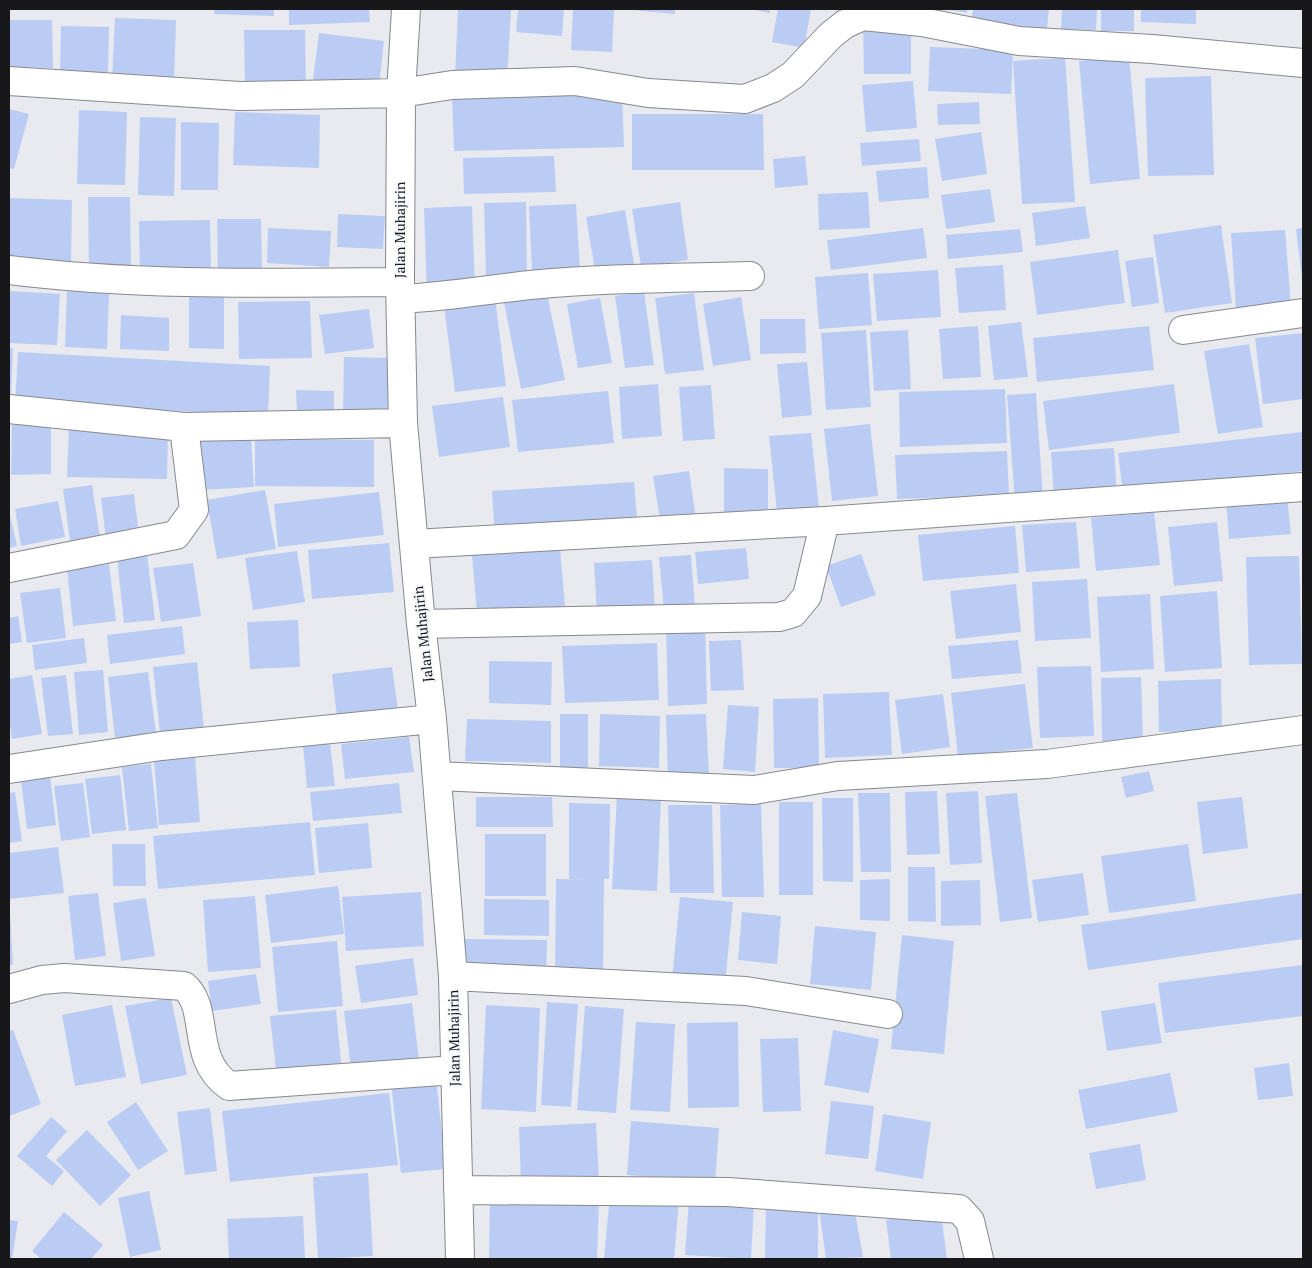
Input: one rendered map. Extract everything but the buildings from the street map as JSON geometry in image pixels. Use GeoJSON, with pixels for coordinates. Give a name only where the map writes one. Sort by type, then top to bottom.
{"type":"FeatureCollection","features":[{"type":"Feature","properties":{"kind":"street","name":"Jalan Muhajirin"},"geometry":{"type":"LineString","coordinates":[[406,9],[401,93],[400,290],[403,423],[421,624],[432,719],[452,976],[458,1190],[453,1259]]}},
{"type":"Feature","properties":{"kind":"street"},"geometry":{"type":"LineString","coordinates":[[9,81],[240,96],[401,93],[452,86],[575,81],[648,93],[745,99],[780,84],[793,75],[831,35],[845,24],[863,16],[922,22],[1019,41],[1152,49],[1303,63]]}},
{"type":"Feature","properties":{"kind":"street"},"geometry":{"type":"LineString","coordinates":[[9,270],[68,278],[400,290],[450,296],[540,285],[642,279],[750,276]]}},
{"type":"Feature","properties":{"kind":"street"},"geometry":{"type":"LineString","coordinates":[[1183,330],[1303,313]]}},
{"type":"Feature","properties":{"kind":"street"},"geometry":{"type":"LineString","coordinates":[[9,409],[184,427],[403,423]]}},
{"type":"Feature","properties":{"kind":"street"},"geometry":{"type":"LineString","coordinates":[[9,568],[176,535],[194,510],[184,427]]}},
{"type":"Feature","properties":{"kind":"street"},"geometry":{"type":"LineString","coordinates":[[414,544],[825,521],[1303,487]]}},
{"type":"Feature","properties":{"kind":"street"},"geometry":{"type":"LineString","coordinates":[[421,624],[779,617],[793,613],[807,596],[825,521]]}},
{"type":"Feature","properties":{"kind":"street"},"geometry":{"type":"LineString","coordinates":[[9,769],[161,746],[432,719]]}},
{"type":"Feature","properties":{"kind":"street"},"geometry":{"type":"LineString","coordinates":[[437,776],[754,790],[838,776],[1047,764],[1303,730]]}},
{"type":"Feature","properties":{"kind":"street"},"geometry":{"type":"LineString","coordinates":[[452,976],[746,992],[888,1014]]}},
{"type":"Feature","properties":{"kind":"street"},"geometry":{"type":"LineString","coordinates":[[9,989],[42,980],[64,978],[184,986],[195,996],[203,1047],[216,1077],[229,1086],[455,1070]]}},
{"type":"Feature","properties":{"kind":"street"},"geometry":{"type":"LineString","coordinates":[[458,1190],[728,1192],[959,1209],[970,1221],[979,1259]]}}]}
